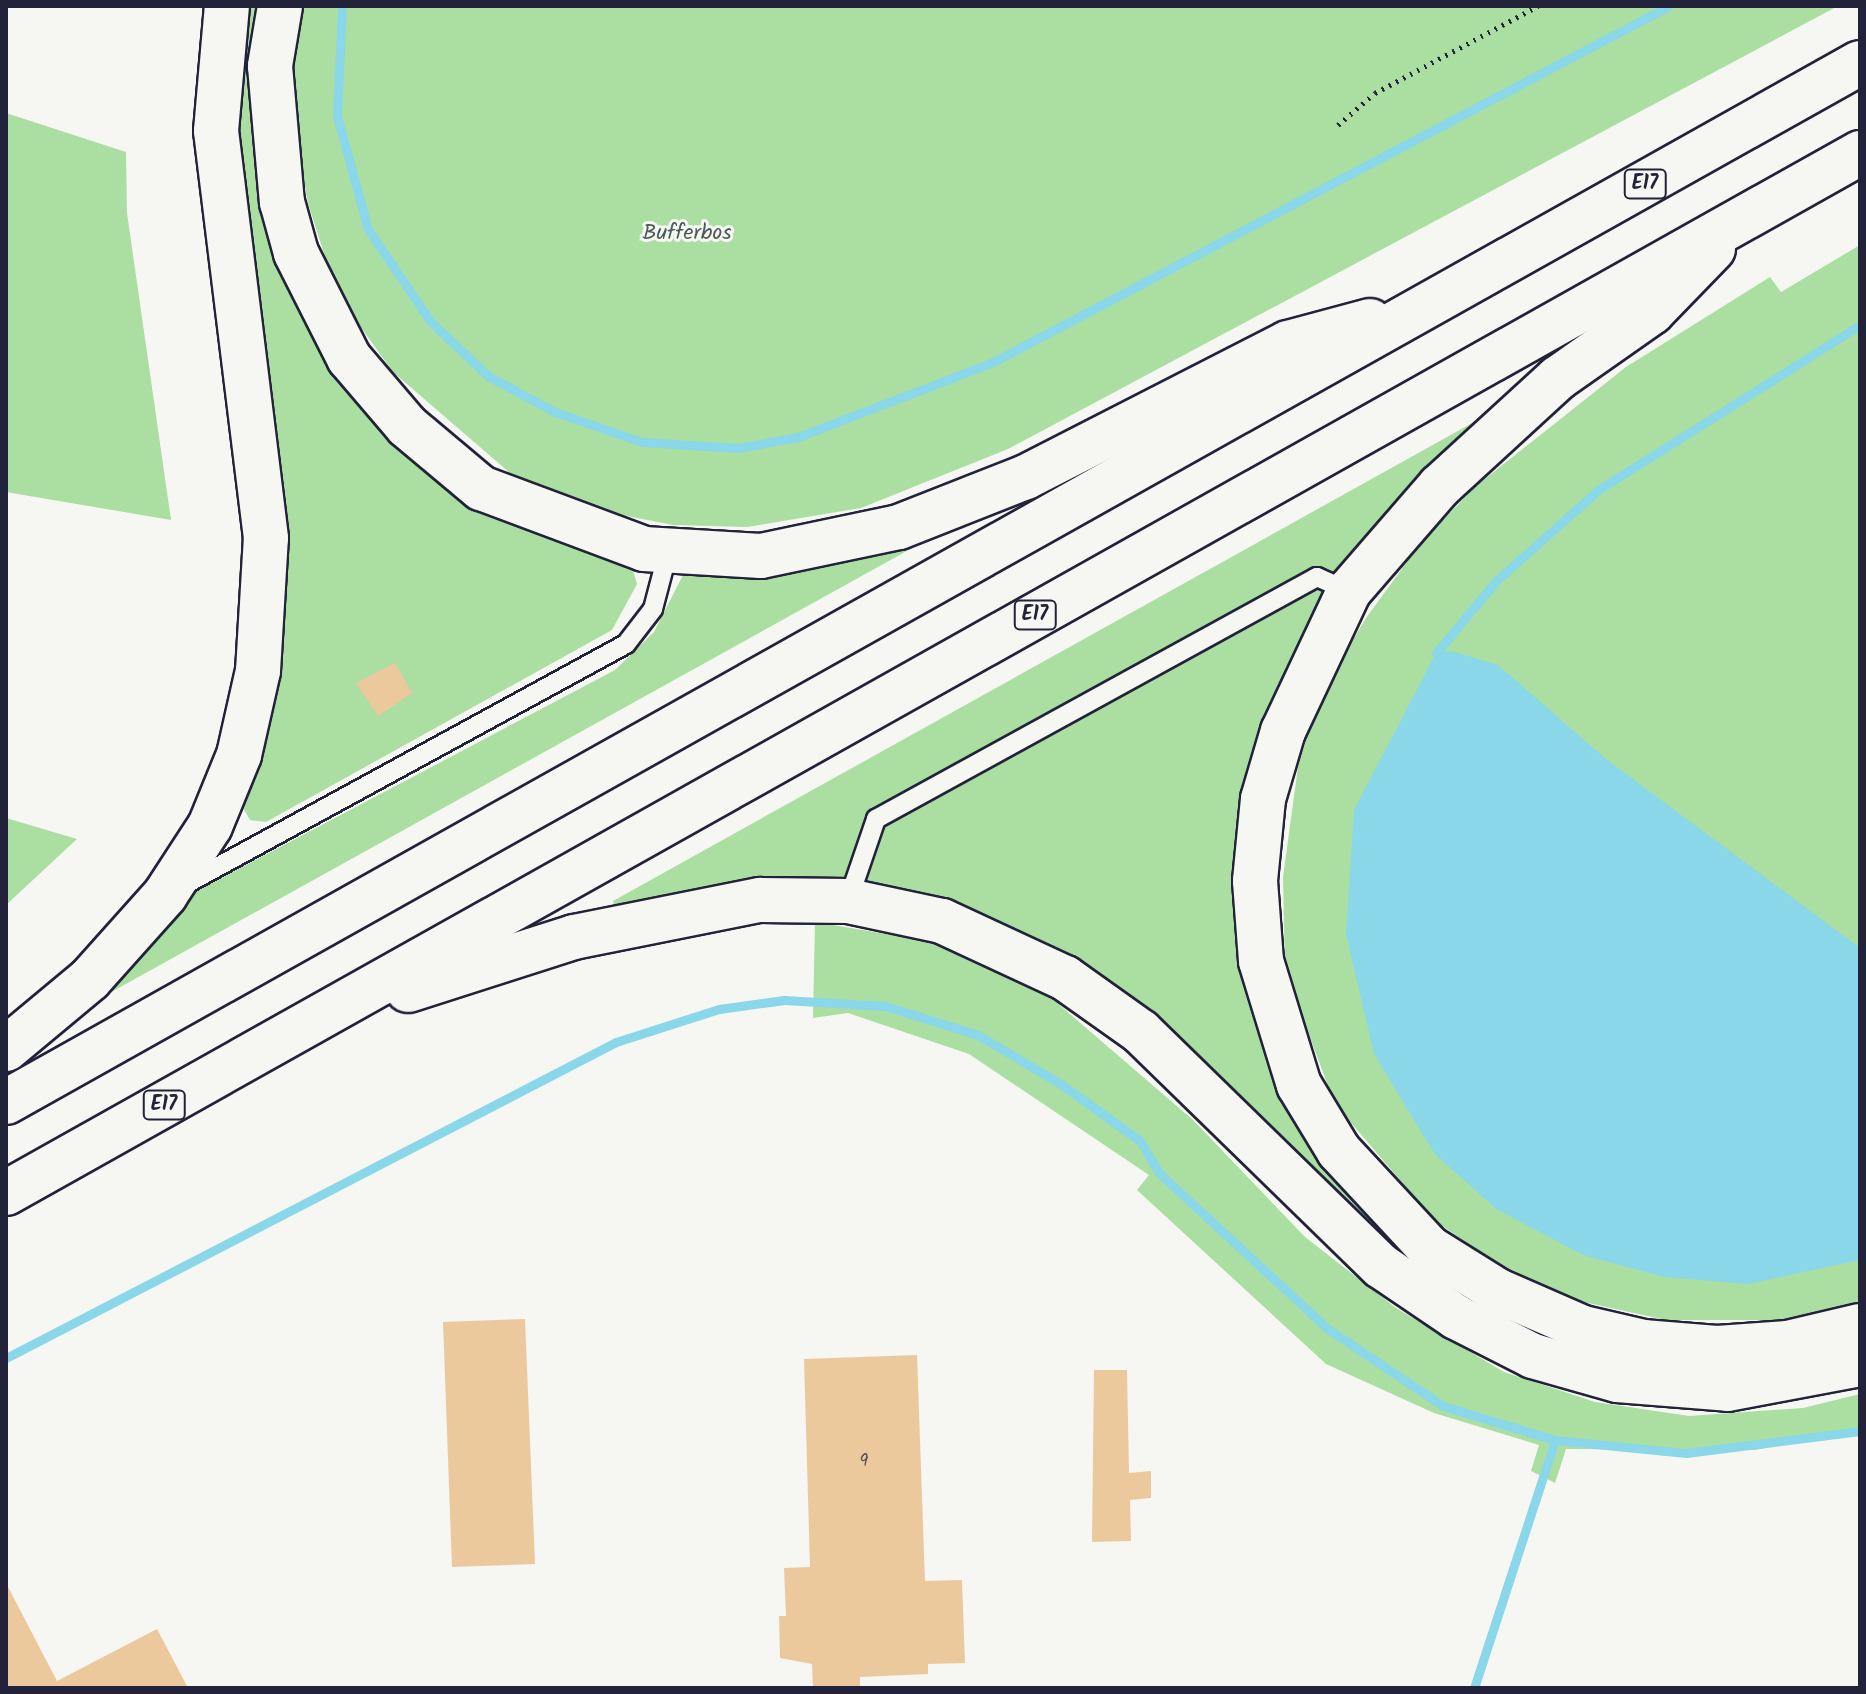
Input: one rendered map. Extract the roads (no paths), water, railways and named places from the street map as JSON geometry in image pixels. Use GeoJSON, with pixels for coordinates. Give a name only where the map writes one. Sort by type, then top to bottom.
{"type":"FeatureCollection","features":[{"type":"Feature","properties":{"kind":"highway"},"geometry":{"type":"LineString","coordinates":[[6,1049],[90,979],[165,895],[210,826],[239,755],[267,606],[262,508],[221,218],[217,103],[227,6]]}},
{"type":"Feature","properties":{"kind":"highway"},"geometry":{"type":"LineString","coordinates":[[280,6],[270,66],[282,202],[296,253],[349,358],[407,426],[481,488],[557,522],[668,552],[761,556],[899,527],[1026,477],[1288,343],[1431,306]]}},
{"type":"Feature","properties":{"kind":"highway","name":"E17"},"geometry":{"type":"LineString","coordinates":[[6,1102],[1860,63]]}},
{"type":"Feature","properties":{"kind":"highway","name":"E17"},"geometry":{"type":"LineString","coordinates":[[6,1193],[1860,153]]}},
{"type":"Feature","properties":{"kind":"highway"},"geometry":{"type":"LineString","coordinates":[[1749,213],[1652,312],[1558,378],[1440,486],[1349,591],[1283,731],[1263,799],[1255,881],[1274,1019],[1299,1085],[1339,1151],[1429,1248],[1498,1291],[1583,1328],[1717,1348],[1788,1343],[1860,1326]]}},
{"type":"Feature","properties":{"kind":"highway"},"geometry":{"type":"LineString","coordinates":[[322,1017],[673,913],[760,900],[848,901],[942,921],[1065,978],[1141,1032],[1381,1266],[1456,1317],[1533,1356],[1617,1380],[1728,1389],[1860,1364]]}},
{"type":"Feature","properties":{"kind":"lane"},"geometry":{"type":"LineString","coordinates":[[165,895],[626,644],[653,609],[668,552]]}},
{"type":"Feature","properties":{"kind":"lane"},"geometry":{"type":"LineString","coordinates":[[848,901],[876,819],[1317,577],[1349,591]]}},
{"type":"Feature","properties":{"kind":"water"},"geometry":{"type":"Polygon","coordinates":[[[1451,651],[1498,665],[1606,759],[1860,948],[1860,1260],[1748,1284],[1664,1277],[1583,1255],[1496,1209],[1434,1153],[1374,1054],[1346,934],[1354,810],[1436,653],[1451,651]]]}},
{"type":"Feature","properties":{"kind":"waterway"},"geometry":{"type":"LineString","coordinates":[[342,6],[337,116],[368,229],[430,321],[488,376],[555,412],[642,442],[738,448],[798,437],[993,362],[1669,6]]}},
{"type":"Feature","properties":{"kind":"waterway"},"geometry":{"type":"LineString","coordinates":[[1436,653],[1496,581],[1598,490],[1860,325]]}},
{"type":"Feature","properties":{"kind":"waterway"},"geometry":{"type":"LineString","coordinates":[[6,1358],[616,1042],[719,1009],[784,1000],[885,1006],[978,1035],[1061,1084],[1140,1141],[1159,1173],[1328,1329],[1443,1406],[1555,1440],[1686,1453],[1860,1431]]}},
{"type":"Feature","properties":{"kind":"waterway"},"geometry":{"type":"LineString","coordinates":[[1474,1688],[1555,1440]]}},
{"type":"Feature","properties":{"kind":"park label","name":"Bufferbos"},"geometry":{"type":"Point","coordinates":[687,234]}}]}
